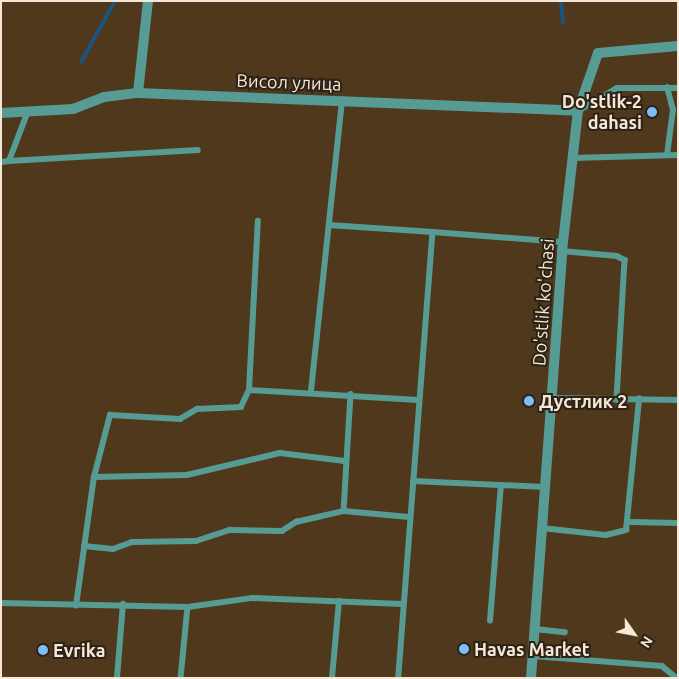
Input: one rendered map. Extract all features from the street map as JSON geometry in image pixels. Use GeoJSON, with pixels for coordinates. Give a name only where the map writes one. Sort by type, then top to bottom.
{"type":"FeatureCollection","features":[{"type":"Feature","properties":{"kind":"street"},"geometry":{"type":"LineString","coordinates":[[138,93],[148,1]]}},
{"type":"Feature","properties":{"kind":"street","name":"Do'stlik ko'chasi"},"geometry":{"type":"LineString","coordinates":[[531,678],[563,247],[578,111],[587,79],[598,53],[678,46]]}},
{"type":"Feature","properties":{"kind":"street","name":"Висол улица"},"geometry":{"type":"LineString","coordinates":[[1,113],[73,109],[104,97],[138,93],[342,99],[578,111]]}},
{"type":"Feature","properties":{"kind":"lane"},"geometry":{"type":"LineString","coordinates":[[578,111],[617,88],[678,88]]}},
{"type":"Feature","properties":{"kind":"lane"},"geometry":{"type":"LineString","coordinates":[[667,155],[673,110],[668,88]]}},
{"type":"Feature","properties":{"kind":"lane"},"geometry":{"type":"LineString","coordinates":[[311,391],[342,99]]}},
{"type":"Feature","properties":{"kind":"lane"},"geometry":{"type":"LineString","coordinates":[[9,161],[28,111]]}},
{"type":"Feature","properties":{"kind":"lane"},"geometry":{"type":"LineString","coordinates":[[1,162],[198,150]]}},
{"type":"Feature","properties":{"kind":"lane"},"geometry":{"type":"LineString","coordinates":[[573,158],[678,155]]}},
{"type":"Feature","properties":{"kind":"lane"},"geometry":{"type":"LineString","coordinates":[[76,606],[94,477],[104,428],[114,412],[180,419],[197,409],[241,407],[249,390],[258,221]]}},
{"type":"Feature","properties":{"kind":"lane"},"geometry":{"type":"LineString","coordinates":[[329,225],[433,232],[563,247],[617,256],[625,260],[617,400]]}},
{"type":"Feature","properties":{"kind":"lane"},"geometry":{"type":"LineString","coordinates":[[399,678],[402,604],[433,232]]}},
{"type":"Feature","properties":{"kind":"lane"},"geometry":{"type":"LineString","coordinates":[[249,390],[311,391],[418,400]]}},
{"type":"Feature","properties":{"kind":"lane"},"geometry":{"type":"LineString","coordinates":[[344,511],[345,460],[351,394]]}},
{"type":"Feature","properties":{"kind":"lane"},"geometry":{"type":"LineString","coordinates":[[552,398],[678,400]]}},
{"type":"Feature","properties":{"kind":"lane"},"geometry":{"type":"LineString","coordinates":[[542,528],[617,535],[630,522],[639,399]]}},
{"type":"Feature","properties":{"kind":"lane"},"geometry":{"type":"LineString","coordinates":[[94,477],[187,475],[280,453],[345,460]]}},
{"type":"Feature","properties":{"kind":"lane"},"geometry":{"type":"LineString","coordinates":[[413,481],[546,487]]}},
{"type":"Feature","properties":{"kind":"lane"},"geometry":{"type":"LineString","coordinates":[[490,621],[501,485]]}},
{"type":"Feature","properties":{"kind":"lane"},"geometry":{"type":"LineString","coordinates":[[84,546],[113,549],[132,542],[196,541],[230,530],[282,531],[296,522],[344,511],[409,517]]}},
{"type":"Feature","properties":{"kind":"lane"},"geometry":{"type":"LineString","coordinates":[[630,522],[678,523]]}},
{"type":"Feature","properties":{"kind":"lane"},"geometry":{"type":"LineString","coordinates":[[1,602],[76,606],[122,604],[188,607],[252,598],[402,604]]}},
{"type":"Feature","properties":{"kind":"lane"},"geometry":{"type":"LineString","coordinates":[[332,678],[339,601]]}},
{"type":"Feature","properties":{"kind":"lane"},"geometry":{"type":"LineString","coordinates":[[117,678],[122,604]]}},
{"type":"Feature","properties":{"kind":"lane"},"geometry":{"type":"LineString","coordinates":[[181,678],[188,607]]}},
{"type":"Feature","properties":{"kind":"lane"},"geometry":{"type":"LineString","coordinates":[[535,628],[565,632]]}},
{"type":"Feature","properties":{"kind":"lane"},"geometry":{"type":"LineString","coordinates":[[532,656],[662,666],[677,678]]}},
{"type":"Feature","properties":{"kind":"waterway"},"geometry":{"type":"LineString","coordinates":[[81,62],[115,1]]}},
{"type":"Feature","properties":{"kind":"waterway"},"geometry":{"type":"LineString","coordinates":[[561,1],[563,23]]}},
{"type":"Feature","properties":{"kind":"place","name":"Do'stlik-2 dahasi"},"geometry":{"type":"Point","coordinates":[652,112]}},
{"type":"Feature","properties":{"kind":"place","name":"Дустлик 2"},"geometry":{"type":"Point","coordinates":[529,401]}},
{"type":"Feature","properties":{"kind":"place","name":"Havas Market"},"geometry":{"type":"Point","coordinates":[464,649]}},
{"type":"Feature","properties":{"kind":"place","name":"Evrika"},"geometry":{"type":"Point","coordinates":[43,650]}}]}
